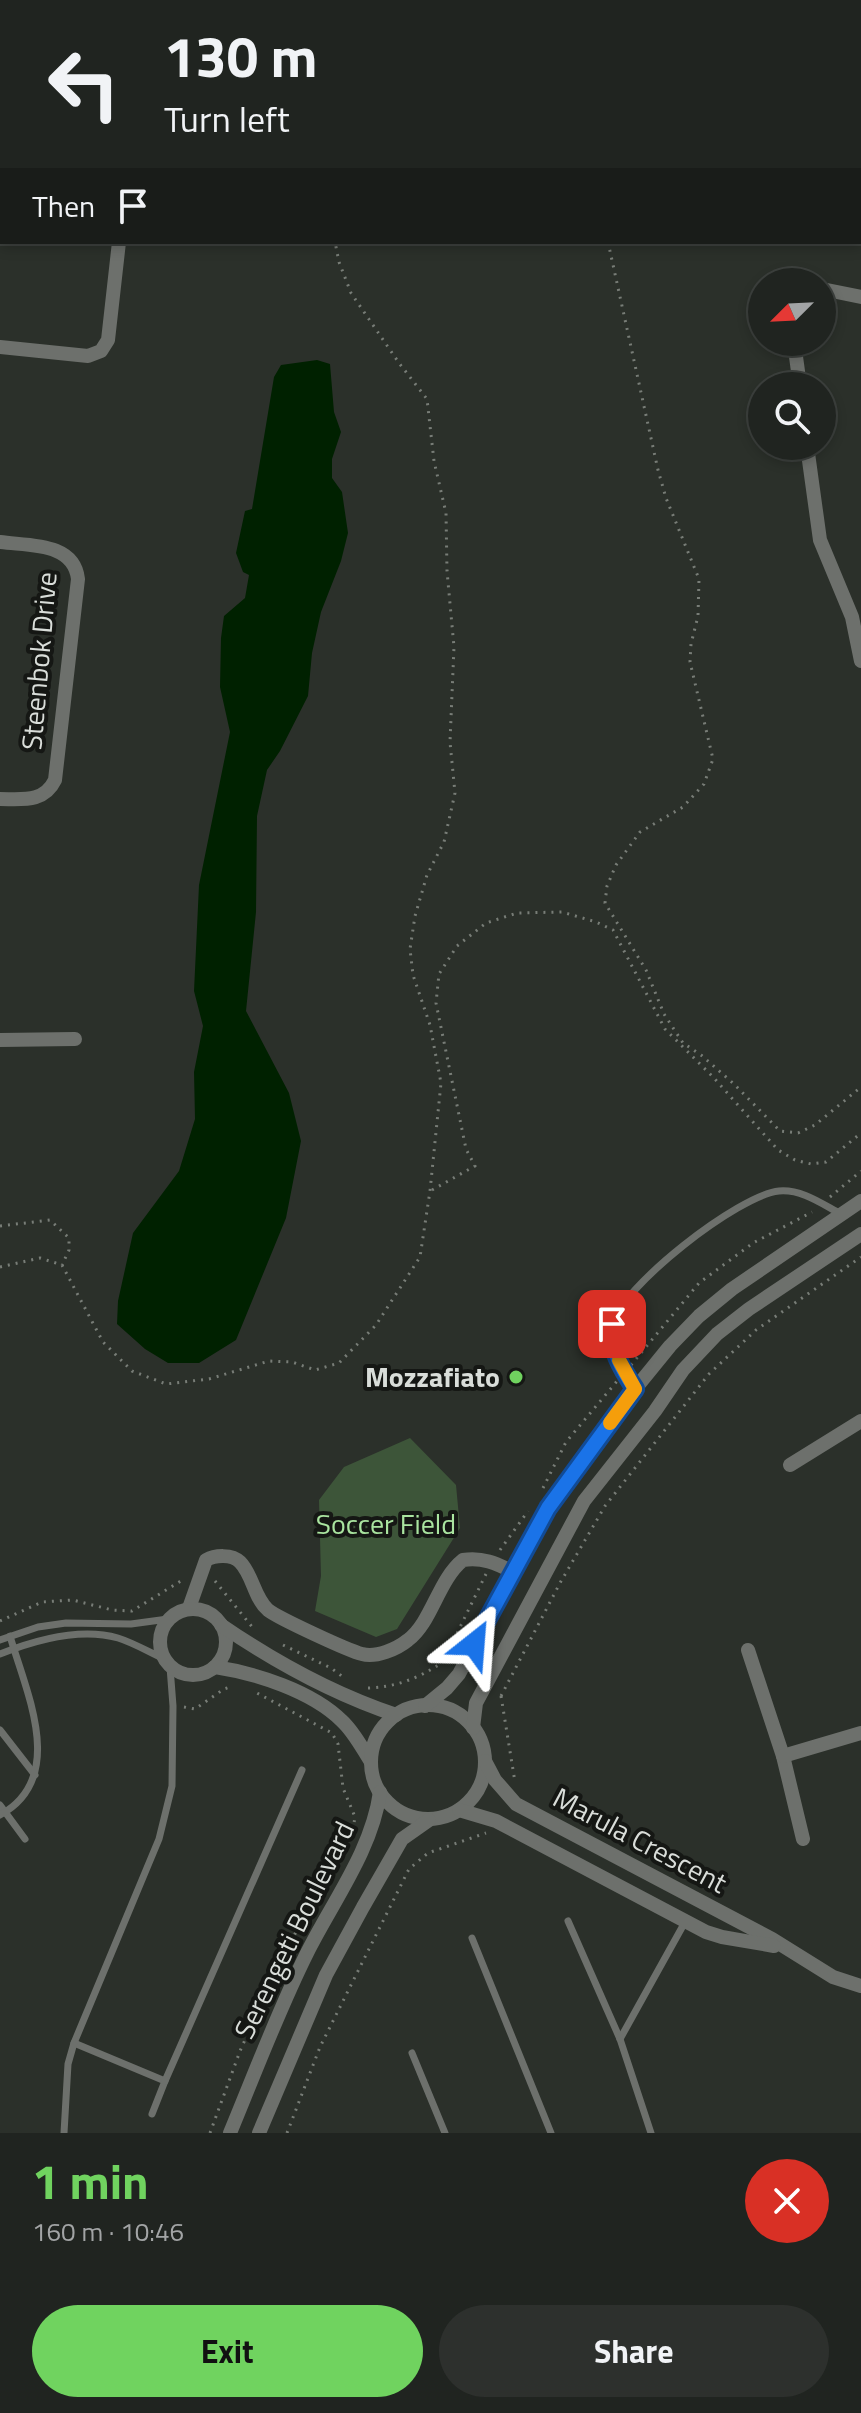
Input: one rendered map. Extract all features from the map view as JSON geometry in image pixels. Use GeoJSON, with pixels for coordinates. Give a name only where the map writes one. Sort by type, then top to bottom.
{"type":"FeatureCollection","features":[{"type":"Feature","properties":{"kind":"street"},"geometry":{"type":"LineString","coordinates":[[0,347],[88,356],[101,351],[109,335],[119,244]]}},
{"type":"Feature","properties":{"kind":"street"},"geometry":{"type":"LineString","coordinates":[[836,292],[861,297]]}},
{"type":"Feature","properties":{"kind":"street"},"geometry":{"type":"LineString","coordinates":[[809,460],[820,540],[856,616],[861,661]]}},
{"type":"Feature","properties":{"kind":"street","name":"Steenbok Drive"},"geometry":{"type":"LineString","coordinates":[[0,542],[55,549],[64,553],[72,558],[77,567],[78,579],[55,780],[49,790],[35,798],[0,799]]}},
{"type":"Feature","properties":{"kind":"street"},"geometry":{"type":"LineString","coordinates":[[0,1040],[75,1039]]}},
{"type":"Feature","properties":{"kind":"street"},"geometry":{"type":"LineString","coordinates":[[425,1706],[459,1674],[548,1508],[635,1389],[699,1316],[754,1273],[861,1201]]}},
{"type":"Feature","properties":{"kind":"street"},"geometry":{"type":"LineString","coordinates":[[473,1728],[476,1703],[584,1501],[683,1370],[717,1334],[749,1309],[861,1234]]}},
{"type":"Feature","properties":{"kind":"street"},"geometry":{"type":"LineString","coordinates":[[790,1465],[861,1421]]}},
{"type":"Feature","properties":{"kind":"street"},"geometry":{"type":"LineString","coordinates":[[189,1608],[206,1560],[218,1556],[234,1558],[241,1563],[262,1603],[272,1612],[346,1648],[363,1655],[374,1655],[408,1641],[450,1574],[463,1560],[479,1559],[513,1572]]}},
{"type":"Feature","properties":{"kind":"street"},"geometry":{"type":"LineString","coordinates":[[221,1625],[226,1644],[215,1667],[200,1675],[190,1675],[167,1663],[159,1639],[168,1619],[189,1608],[200,1609],[257,1649],[351,1700],[396,1715]]}},
{"type":"Feature","properties":{"kind":"street"},"geometry":{"type":"LineString","coordinates":[[748,1650],[783,1756],[803,1839]]}},
{"type":"Feature","properties":{"kind":"street"},"geometry":{"type":"LineString","coordinates":[[215,1667],[292,1691],[333,1713],[349,1728],[371,1762]]}},
{"type":"Feature","properties":{"kind":"street"},"geometry":{"type":"LineString","coordinates":[[412,1707],[451,1709],[467,1720],[479,1736],[485,1774],[478,1793],[447,1817],[429,1820],[411,1817],[395,1809],[380,1792],[371,1762],[374,1744],[383,1728],[396,1715],[412,1707]]}},
{"type":"Feature","properties":{"kind":"street"},"geometry":{"type":"LineString","coordinates":[[783,1756],[861,1733]]}},
{"type":"Feature","properties":{"kind":"street","name":"Marula Crescent"},"geometry":{"type":"LineString","coordinates":[[485,1761],[508,1797],[575,1837],[698,1899],[833,1977],[861,1986]]}},
{"type":"Feature","properties":{"kind":"street","name":"Serengeti Boulevard"},"geometry":{"type":"LineString","coordinates":[[230,2133],[279,2012],[306,1955],[367,1844],[377,1816],[380,1792]]}},
{"type":"Feature","properties":{"kind":"street","name":"Marula Crescent"},"geometry":{"type":"LineString","coordinates":[[459,1810],[496,1821],[685,1922],[722,1937],[787,1949]]}},
{"type":"Feature","properties":{"kind":"street","name":"Serengeti Boulevard"},"geometry":{"type":"LineString","coordinates":[[259,2133],[326,1975],[402,1839],[429,1820]]}},
{"type":"Feature","properties":{"kind":"street"},"geometry":{"type":"LineString","coordinates":[[633,1894],[645,1873]]}},
{"type":"Feature","properties":{"kind":"street"},"geometry":{"type":"LineString","coordinates":[[685,1922],[698,1899]]}},
{"type":"Feature","properties":{"kind":"lane"},"geometry":{"type":"LineString","coordinates":[[635,1389],[624,1373],[610,1339],[612,1324],[624,1302],[670,1255],[741,1206],[765,1194],[799,1192],[841,1214]]}},
{"type":"Feature","properties":{"kind":"lane"},"geometry":{"type":"LineString","coordinates":[[0,1640],[38,1627],[66,1623],[131,1624],[168,1619]]}},
{"type":"Feature","properties":{"kind":"lane"},"geometry":{"type":"LineString","coordinates":[[0,1654],[55,1637],[82,1635],[118,1638],[167,1663],[173,1706],[172,1786],[159,1839],[74,2043],[68,2064],[64,2133]]}},
{"type":"Feature","properties":{"kind":"lane"},"geometry":{"type":"LineString","coordinates":[[10,1636],[34,1722],[38,1766],[29,1789],[2,1811],[25,1839]]}},
{"type":"Feature","properties":{"kind":"lane"},"geometry":{"type":"LineString","coordinates":[[0,1730],[36,1775]]}},
{"type":"Feature","properties":{"kind":"lane"},"geometry":{"type":"LineString","coordinates":[[152,2114],[302,1770]]}},
{"type":"Feature","properties":{"kind":"lane"},"geometry":{"type":"LineString","coordinates":[[568,1921],[620,2039],[651,2133]]}},
{"type":"Feature","properties":{"kind":"lane"},"geometry":{"type":"LineString","coordinates":[[620,2039],[685,1922]]}},
{"type":"Feature","properties":{"kind":"lane"},"geometry":{"type":"LineString","coordinates":[[472,1938],[551,2133]]}},
{"type":"Feature","properties":{"kind":"lane"},"geometry":{"type":"LineString","coordinates":[[74,2043],[165,2081]]}},
{"type":"Feature","properties":{"kind":"lane"},"geometry":{"type":"LineString","coordinates":[[412,2053],[445,2133]]}},
{"type":"Feature","properties":{"kind":"path"},"geometry":{"type":"LineString","coordinates":[[0,1267],[40,1258],[62,1265],[103,1342],[132,1371],[166,1384],[209,1379],[269,1361],[292,1362],[315,1370],[339,1363],[376,1325],[420,1257],[441,1083],[430,1025],[413,975],[410,949],[415,916],[427,875],[444,842],[455,793],[450,742],[454,647],[447,571],[446,513],[434,461],[427,399],[351,293],[335,244]]}},
{"type":"Feature","properties":{"kind":"path"},"geometry":{"type":"LineString","coordinates":[[608,244],[658,470],[699,579],[698,616],[690,662],[713,759],[704,784],[683,807],[640,832],[633,841],[616,865],[607,886],[605,903],[646,970],[664,1014],[683,1043],[734,1084],[780,1131],[798,1133],[815,1125],[861,1087]]}},
{"type":"Feature","properties":{"kind":"path"},"geometry":{"type":"LineString","coordinates":[[430,1191],[475,1166],[466,1149],[436,1003],[439,974],[457,946],[476,930],[486,923],[517,913],[562,912],[613,930],[665,1029],[778,1150],[795,1160],[811,1164],[826,1162],[861,1133]]}},
{"type":"Feature","properties":{"kind":"path"},"geometry":{"type":"LineString","coordinates":[[0,1226],[50,1220],[69,1238],[69,1250],[62,1265]]}},
{"type":"Feature","properties":{"kind":"path"},"geometry":{"type":"LineString","coordinates":[[508,1797],[516,1779],[510,1762],[501,1696],[560,1583],[605,1506],[709,1374],[756,1330],[861,1257]]}},
{"type":"Feature","properties":{"kind":"path"},"geometry":{"type":"LineString","coordinates":[[0,1621],[42,1602],[73,1600],[112,1610],[132,1611],[160,1596],[180,1579],[199,1578],[215,1580],[260,1637]]}},
{"type":"Feature","properties":{"kind":"path"},"geometry":{"type":"LineString","coordinates":[[351,1700],[358,1689],[385,1687],[419,1678],[443,1662],[459,1674]]}},
{"type":"Feature","properties":{"kind":"path"},"geometry":{"type":"LineString","coordinates":[[173,1706],[195,1709],[224,1689],[250,1678],[255,1692],[332,1733],[338,1744],[343,1788],[355,1817],[352,1835],[284,1953],[240,2051],[210,2133]]}},
{"type":"Feature","properties":{"kind":"path"},"geometry":{"type":"LineString","coordinates":[[485,1687],[501,1696]]}},
{"type":"Feature","properties":{"kind":"path"},"geometry":{"type":"LineString","coordinates":[[287,2133],[320,2047],[409,1869],[428,1853],[486,1833],[496,1821]]}},
{"type":"Feature","properties":{"kind":"green space","name":"Soccer Field"},"geometry":{"type":"Polygon","coordinates":[[[410,1438],[456,1485],[460,1528],[397,1629],[376,1637],[315,1611],[321,1576],[319,1500],[344,1467],[410,1438]]]}},
{"type":"Feature","properties":{"kind":"shaded area"},"geometry":{"type":"Polygon","coordinates":[[[317,360],[330,364],[334,412],[341,432],[332,459],[332,478],[342,492],[348,533],[341,561],[321,612],[312,653],[308,696],[267,770],[257,816],[256,912],[246,1011],[289,1093],[301,1141],[286,1218],[236,1340],[199,1363],[168,1363],[145,1349],[117,1324],[118,1301],[133,1233],[179,1171],[195,1119],[194,1072],[203,1026],[194,991],[199,885],[230,732],[220,687],[221,638],[224,616],[245,598],[249,575],[243,572],[236,553],[245,511],[252,509],[274,377],[281,365],[317,360]]]}},
{"type":"Feature","properties":{"kind":"slow traffic"},"geometry":{"type":"LineString","coordinates":[[610,1423],[635,1389],[619,1360]]}},
{"type":"Feature","properties":{"kind":"place","name":"Mozzafiato"},"geometry":{"type":"Point","coordinates":[516,1377]}},
{"type":"Feature","properties":{"kind":"route"},"geometry":{"type":"LineString","coordinates":[[474,1644],[548,1508],[635,1389],[624,1373],[610,1339],[612,1324]]}}]}
